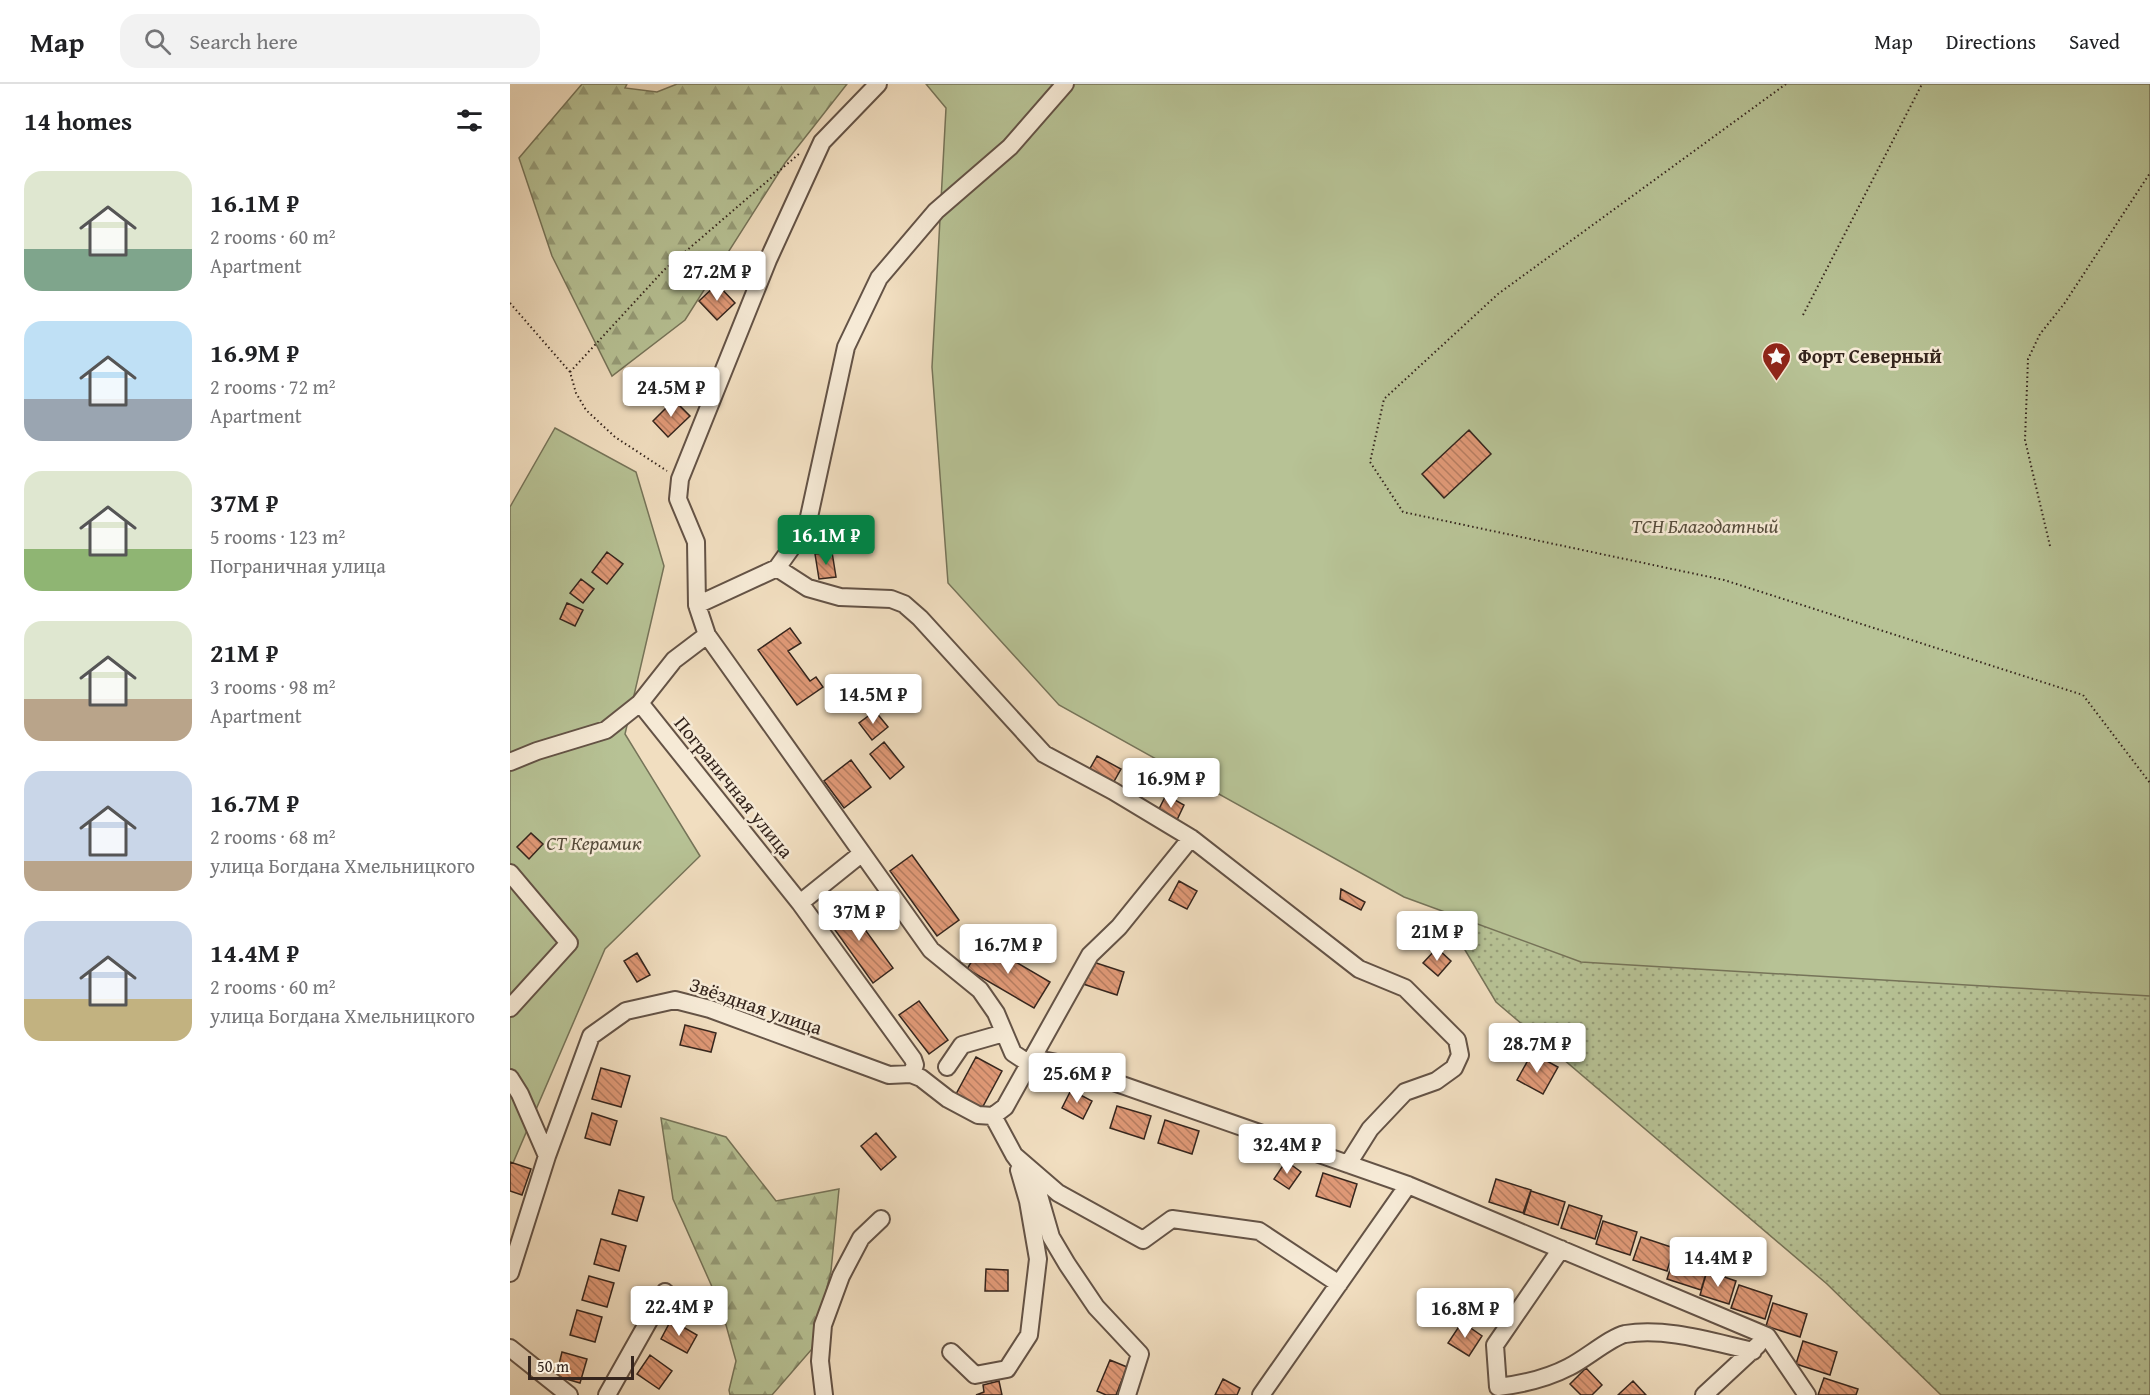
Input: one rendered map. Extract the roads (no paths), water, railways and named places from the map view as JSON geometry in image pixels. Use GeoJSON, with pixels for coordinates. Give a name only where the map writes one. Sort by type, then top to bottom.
{"type":"FeatureCollection","features":[{"type":"Feature","properties":{"kind":"street"},"geometry":{"type":"LineString","coordinates":[[878,84],[822,142],[768,260],[680,479],[678,499],[696,542],[697,605],[707,635],[861,854],[931,950],[980,990],[996,1012],[1013,1053],[1028,1063],[1042,1060],[1062,1064],[1408,1185],[1767,1336],[1807,1395]]}},
{"type":"Feature","properties":{"kind":"street"},"geometry":{"type":"LineString","coordinates":[[697,605],[777,568],[807,526],[846,347],[879,279],[936,211],[1010,147],[1065,84]]}},
{"type":"Feature","properties":{"kind":"street"},"geometry":{"type":"LineString","coordinates":[[777,568],[808,588],[840,597],[891,599],[904,604],[920,618],[1044,754],[1113,791],[1191,838],[1359,969],[1405,988],[1442,1024],[1457,1040],[1460,1055],[1454,1068],[1436,1081],[1405,1092],[1370,1129],[1348,1164]]}},
{"type":"Feature","properties":{"kind":"street"},"geometry":{"type":"LineString","coordinates":[[510,762],[537,751],[606,730],[640,703],[674,660],[707,635]]}},
{"type":"Feature","properties":{"kind":"street","name":"Пограничная улица"},"geometry":{"type":"LineString","coordinates":[[640,703],[800,903],[913,1059],[915,1065],[911,1074]]}},
{"type":"Feature","properties":{"kind":"street"},"geometry":{"type":"LineString","coordinates":[[911,1074],[921,1078],[948,1099],[978,1115],[993,1116],[1005,1107],[1090,955],[1119,927],[1191,838]]}},
{"type":"Feature","properties":{"kind":"street"},"geometry":{"type":"LineString","coordinates":[[800,903],[861,854]]}},
{"type":"Feature","properties":{"kind":"street"},"geometry":{"type":"LineString","coordinates":[[510,873],[569,943],[510,1008]]}},
{"type":"Feature","properties":{"kind":"street","name":"Звёздная улица"},"geometry":{"type":"LineString","coordinates":[[510,1273],[547,1156],[591,1036],[626,1011],[675,1000],[710,1008],[889,1076],[911,1074]]}},
{"type":"Feature","properties":{"kind":"street"},"geometry":{"type":"LineString","coordinates":[[947,1067],[962,1045],[1004,1033]]}},
{"type":"Feature","properties":{"kind":"street"},"geometry":{"type":"LineString","coordinates":[[510,1078],[547,1156]]}},
{"type":"Feature","properties":{"kind":"street"},"geometry":{"type":"LineString","coordinates":[[993,1116],[1014,1155],[1036,1185],[1051,1237],[1067,1264],[1096,1307],[1140,1354],[1127,1395]]}},
{"type":"Feature","properties":{"kind":"street"},"geometry":{"type":"LineString","coordinates":[[1014,1155],[1058,1193],[1143,1240],[1172,1219],[1259,1231],[1339,1284]]}},
{"type":"Feature","properties":{"kind":"street"},"geometry":{"type":"LineString","coordinates":[[951,1352],[975,1375],[1006,1369],[1029,1335],[1038,1258],[1028,1201],[1014,1155]]}},
{"type":"Feature","properties":{"kind":"street"},"geometry":{"type":"LineString","coordinates":[[1262,1395],[1408,1185]]}},
{"type":"Feature","properties":{"kind":"street"},"geometry":{"type":"LineString","coordinates":[[824,1395],[820,1361],[824,1325],[841,1276],[861,1238],[881,1219]]}},
{"type":"Feature","properties":{"kind":"street"},"geometry":{"type":"LineString","coordinates":[[1561,1249],[1495,1345],[1498,1387],[1527,1383],[1552,1375],[1570,1367],[1623,1334],[1671,1333],[1752,1351]]}},
{"type":"Feature","properties":{"kind":"street"},"geometry":{"type":"LineString","coordinates":[[607,1395],[665,1292]]}},
{"type":"Feature","properties":{"kind":"street"},"geometry":{"type":"LineString","coordinates":[[1704,1395],[1767,1336]]}},
{"type":"Feature","properties":{"kind":"street"},"geometry":{"type":"LineString","coordinates":[[510,1348],[569,1395]]}},
{"type":"Feature","properties":{"kind":"place","name":"Форт Северный"},"geometry":{"type":"Point","coordinates":[1777,382]}},
{"type":"Feature","properties":{"kind":"park label","name":"ТСН Благодатный"},"geometry":{"type":"Point","coordinates":[1705,526]}},
{"type":"Feature","properties":{"kind":"park label","name":"СТ Керамик"},"geometry":{"type":"Point","coordinates":[594,843]}}]}
